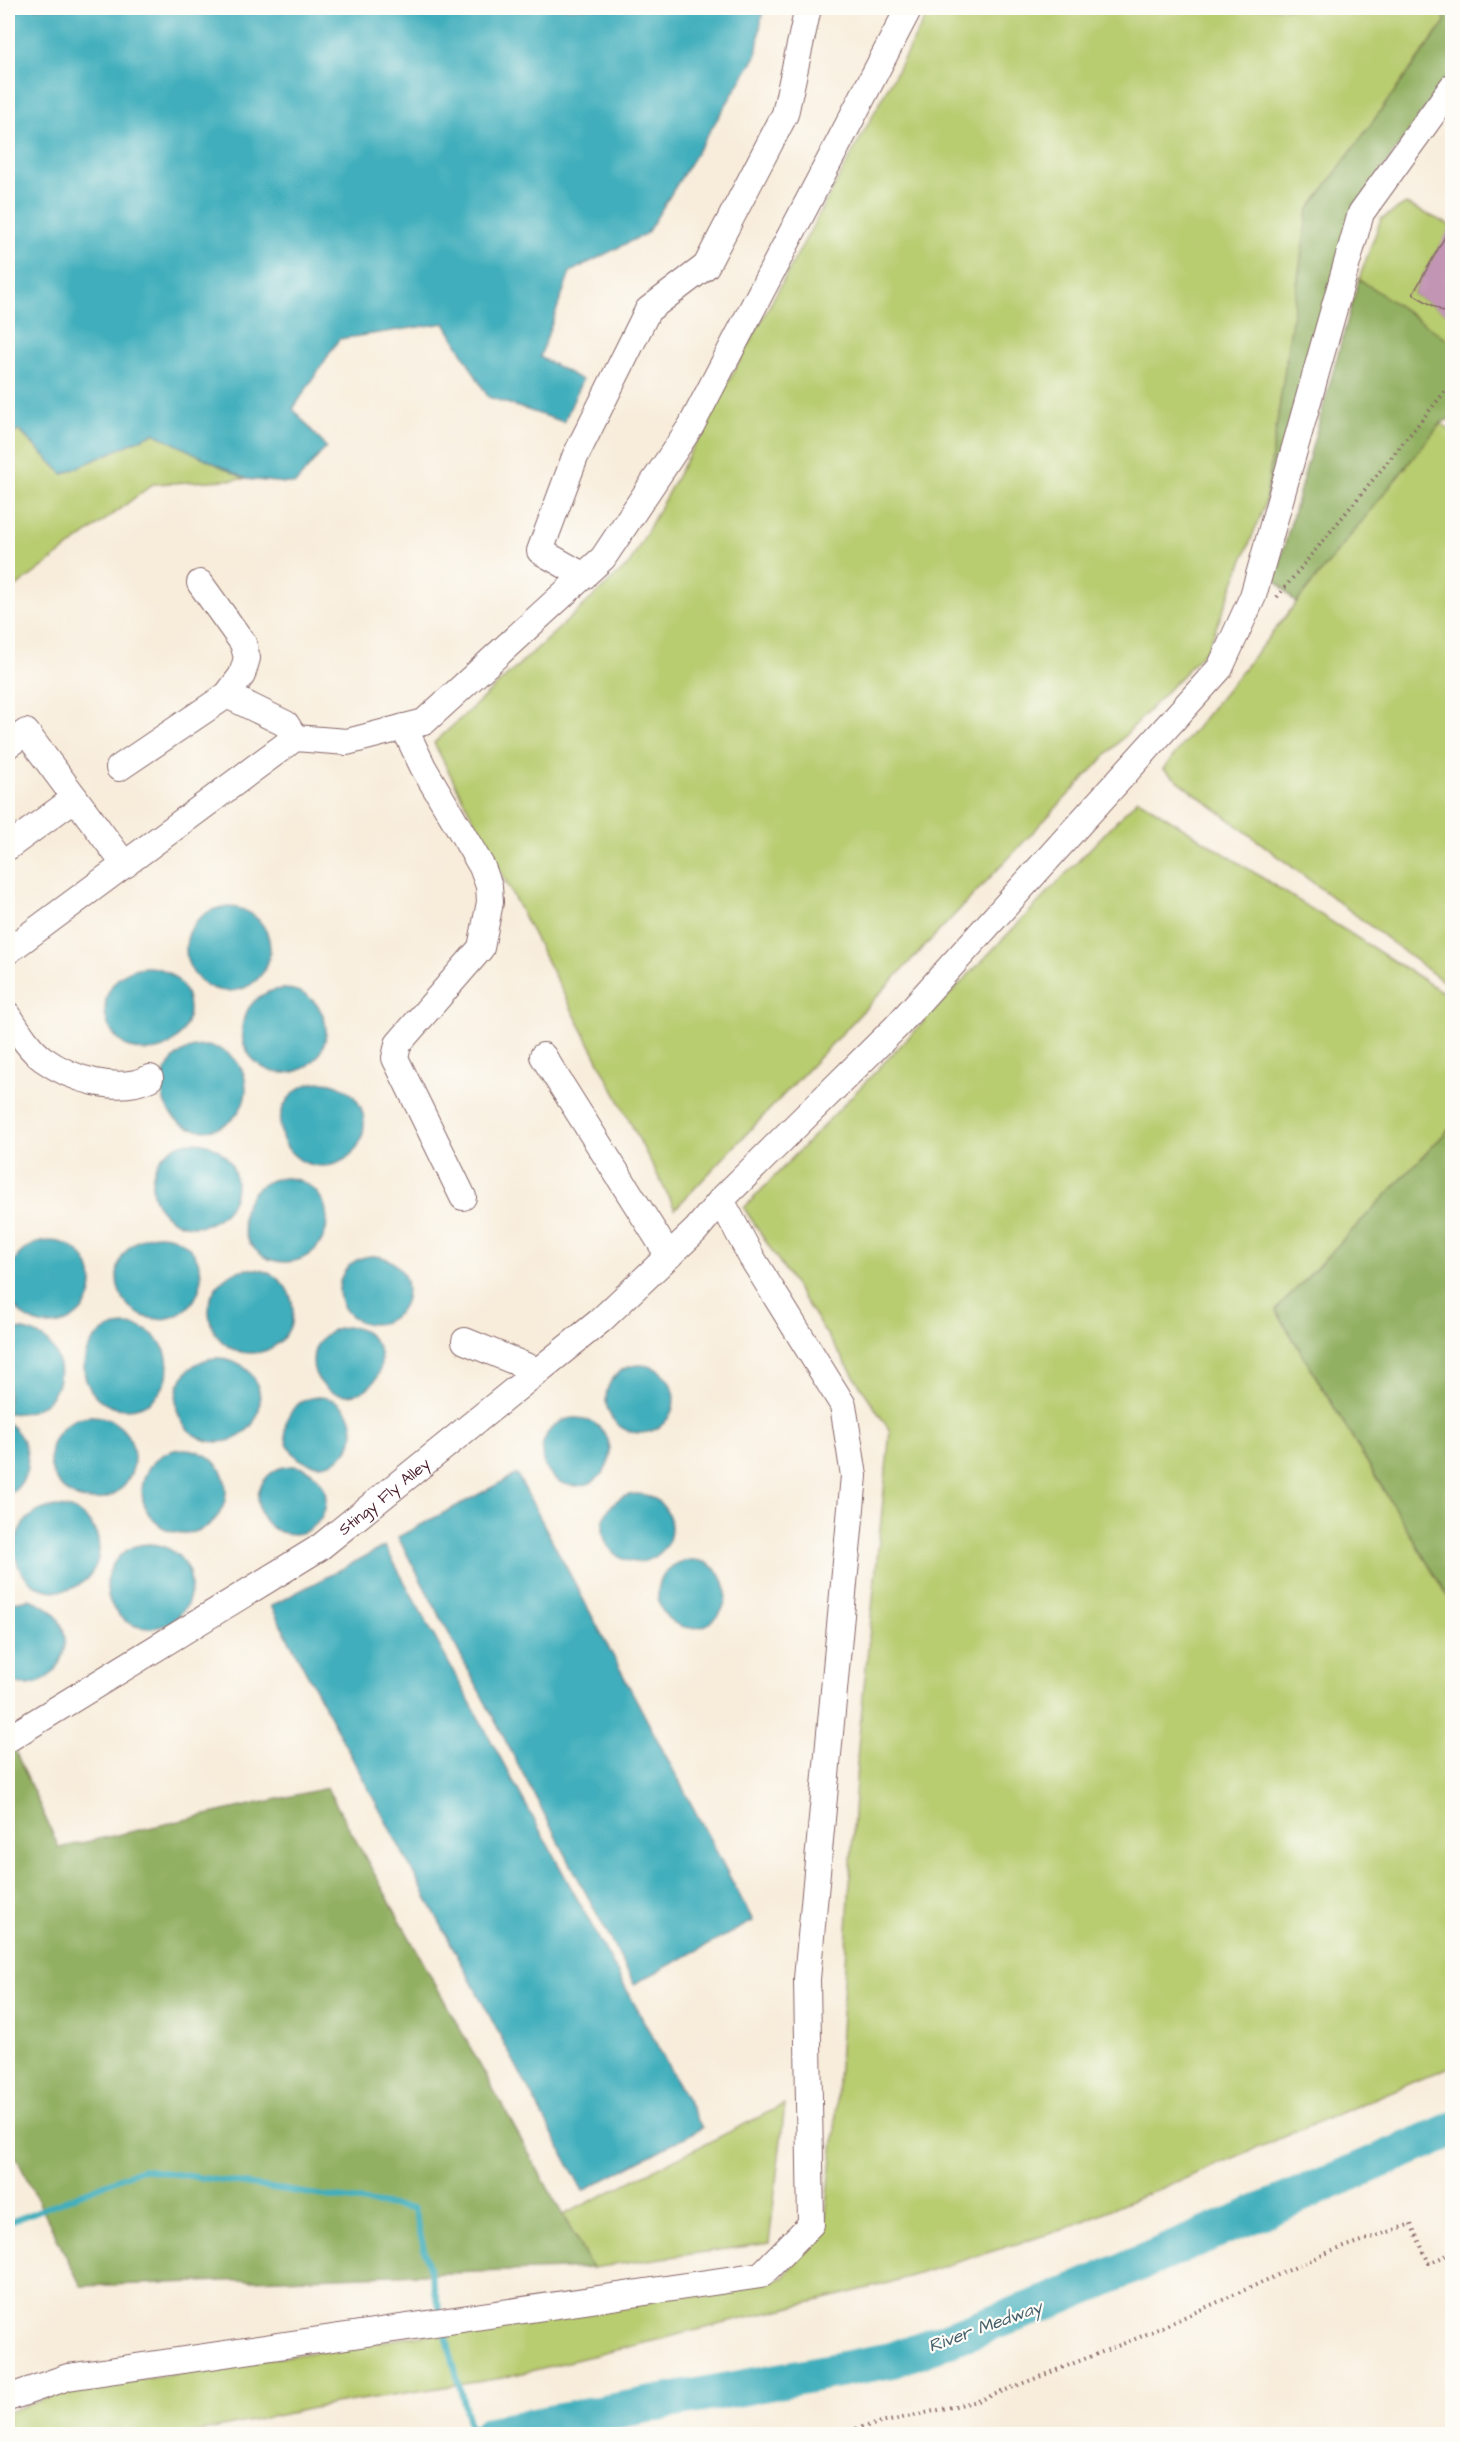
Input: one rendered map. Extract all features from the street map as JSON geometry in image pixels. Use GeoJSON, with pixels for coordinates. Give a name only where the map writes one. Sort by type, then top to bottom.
{"type":"FeatureCollection","features":[{"type":"Feature","properties":{"kind":"lane"},"geometry":{"type":"LineString","coordinates":[[584,576],[540,551],[575,456],[648,310],[706,266],[785,114],[808,8]]}},
{"type":"Feature","properties":{"kind":"lane"},"geometry":{"type":"LineString","coordinates":[[8,951],[295,738],[347,742],[424,722],[603,558],[691,426],[909,8]]}},
{"type":"Feature","properties":{"kind":"lane","name":"Stingy Fly Alley"},"geometry":{"type":"LineString","coordinates":[[8,1739],[319,1548],[600,1321],[696,1230],[721,1200],[896,1027],[1220,668],[1253,596],[1361,213],[1452,87]]}},
{"type":"Feature","properties":{"kind":"lane"},"geometry":{"type":"LineString","coordinates":[[119,768],[227,695],[242,675],[247,658],[243,643],[200,583]]}},
{"type":"Feature","properties":{"kind":"lane"},"geometry":{"type":"LineString","coordinates":[[227,695],[286,724],[295,738]]}},
{"type":"Feature","properties":{"kind":"lane"},"geometry":{"type":"LineString","coordinates":[[404,727],[423,767],[482,867],[489,886],[490,902],[481,948],[398,1044],[395,1058],[463,1197]]}},
{"type":"Feature","properties":{"kind":"lane"},"geometry":{"type":"LineString","coordinates":[[8,746],[26,732],[124,865]]}},
{"type":"Feature","properties":{"kind":"lane"},"geometry":{"type":"LineString","coordinates":[[8,848],[75,798]]}},
{"type":"Feature","properties":{"kind":"lane"},"geometry":{"type":"LineString","coordinates":[[8,1015],[29,1046],[42,1058],[64,1071],[111,1084],[127,1084],[150,1078]]}},
{"type":"Feature","properties":{"kind":"lane"},"geometry":{"type":"LineString","coordinates":[[543,1056],[669,1256]]}},
{"type":"Feature","properties":{"kind":"lane"},"geometry":{"type":"LineString","coordinates":[[8,2398],[68,2377],[761,2275],[811,2224],[807,1979],[854,1476],[843,1405],[752,1258],[721,1200]]}},
{"type":"Feature","properties":{"kind":"lane"},"geometry":{"type":"LineString","coordinates":[[465,1341],[538,1371]]}},
{"type":"Feature","properties":{"kind":"path"},"geometry":{"type":"LineString","coordinates":[[1272,603],[1452,383]]}},
{"type":"Feature","properties":{"kind":"path"},"geometry":{"type":"LineString","coordinates":[[832,2434],[978,2401],[1140,2337],[1327,2253],[1411,2224],[1429,2263],[1452,2253]]}},
{"type":"Feature","properties":{"kind":"green space"},"geometry":{"type":"Polygon","coordinates":[[[931,8],[1443,8],[1445,22],[1308,211],[1265,504],[1208,648],[675,1209],[434,743],[630,563],[931,8]]]}},
{"type":"Feature","properties":{"kind":"green space"},"geometry":{"type":"Polygon","coordinates":[[[1443,8],[1452,8],[1452,70],[1355,208],[1265,504],[1308,211],[1445,22],[1443,8]]]}},
{"type":"Feature","properties":{"kind":"green space"},"geometry":{"type":"Polygon","coordinates":[[[1406,204],[1452,226],[1452,253],[1440,246],[1413,294],[1450,315],[1452,312],[1452,343],[1359,279],[1381,219],[1406,204]]]}},
{"type":"Feature","properties":{"kind":"green space"},"geometry":{"type":"Polygon","coordinates":[[[1359,279],[1452,343],[1452,418],[1441,423],[1296,603],[1275,579],[1359,279]]]}},
{"type":"Feature","properties":{"kind":"green space"},"geometry":{"type":"Polygon","coordinates":[[[1441,423],[1452,431],[1452,988],[1163,769],[1441,423]]]}},
{"type":"Feature","properties":{"kind":"green space"},"geometry":{"type":"Polygon","coordinates":[[[18,430],[63,474],[154,433],[246,479],[153,484],[8,593],[8,438],[18,430]]]}},
{"type":"Feature","properties":{"kind":"green space"},"geometry":{"type":"Polygon","coordinates":[[[1138,799],[1452,998],[1452,1126],[1276,1310],[1452,1604],[1452,2066],[1062,2230],[885,2284],[502,2378],[328,2405],[189,2434],[8,2434],[8,2412],[67,2391],[783,2278],[825,2221],[835,2131],[858,1746],[890,1431],[744,1208],[1138,799]]]}},
{"type":"Feature","properties":{"kind":"green space"},"geometry":{"type":"Polygon","coordinates":[[[1452,1126],[1452,1604],[1276,1310],[1452,1126]]]}},
{"type":"Feature","properties":{"kind":"green space"},"geometry":{"type":"Polygon","coordinates":[[[8,1735],[59,1848],[327,1788],[592,2268],[81,2286],[8,2141],[8,1735]]]}},
{"type":"Feature","properties":{"kind":"green space"},"geometry":{"type":"Polygon","coordinates":[[[785,2104],[769,2243],[592,2268],[563,2215],[785,2104]]]}},
{"type":"Feature","properties":{"kind":"water"},"geometry":{"type":"Polygon","coordinates":[[[8,8],[763,8],[756,56],[647,233],[570,272],[540,357],[582,380],[564,422],[488,397],[445,323],[339,339],[293,409],[326,447],[295,484],[246,479],[154,433],[63,474],[19,430],[8,438],[8,8]]]}},
{"type":"Feature","properties":{"kind":"water"},"geometry":{"type":"Polygon","coordinates":[[[220,907],[236,907],[252,914],[263,925],[270,941],[267,965],[258,979],[236,991],[220,991],[204,984],[193,973],[186,957],[186,941],[193,925],[204,914],[220,907]]]}},
{"type":"Feature","properties":{"kind":"water"},"geometry":{"type":"Polygon","coordinates":[[[139,967],[155,967],[171,974],[182,985],[189,1001],[186,1025],[177,1039],[155,1051],[139,1051],[123,1044],[112,1033],[105,1017],[105,1001],[112,985],[123,974],[139,967]]]}},
{"type":"Feature","properties":{"kind":"water"},"geometry":{"type":"Polygon","coordinates":[[[276,989],[292,989],[308,996],[319,1007],[326,1023],[323,1047],[314,1061],[292,1073],[276,1073],[260,1066],[249,1055],[242,1039],[242,1023],[249,1007],[260,996],[276,989]]]}},
{"type":"Feature","properties":{"kind":"water"},"geometry":{"type":"Polygon","coordinates":[[[196,1046],[212,1046],[228,1053],[239,1064],[246,1080],[243,1104],[234,1118],[212,1130],[196,1130],[180,1123],[169,1112],[162,1096],[162,1080],[169,1064],[180,1053],[196,1046]]]}},
{"type":"Feature","properties":{"kind":"water"},"geometry":{"type":"Polygon","coordinates":[[[314,1082],[330,1082],[346,1089],[357,1100],[364,1116],[361,1140],[352,1154],[330,1166],[314,1166],[298,1159],[287,1148],[280,1132],[280,1116],[287,1100],[298,1089],[314,1082]]]}},
{"type":"Feature","properties":{"kind":"water"},"geometry":{"type":"Polygon","coordinates":[[[186,1142],[202,1142],[218,1149],[229,1160],[236,1176],[233,1200],[224,1214],[202,1226],[186,1226],[170,1219],[159,1208],[152,1192],[152,1176],[159,1160],[170,1149],[186,1142]]]}},
{"type":"Feature","properties":{"kind":"water"},"geometry":{"type":"Polygon","coordinates":[[[277,1178],[293,1178],[309,1185],[320,1196],[327,1212],[324,1236],[315,1250],[293,1262],[277,1262],[261,1255],[250,1244],[243,1228],[243,1212],[250,1196],[261,1185],[277,1178]]]}},
{"type":"Feature","properties":{"kind":"water"},"geometry":{"type":"Polygon","coordinates":[[[151,1235],[167,1235],[183,1242],[194,1253],[201,1269],[198,1293],[189,1307],[167,1319],[151,1319],[135,1312],[124,1301],[117,1285],[117,1269],[124,1253],[135,1242],[151,1235]]]}},
{"type":"Feature","properties":{"kind":"water"},"geometry":{"type":"Polygon","coordinates":[[[42,1241],[58,1241],[74,1248],[85,1259],[92,1275],[89,1299],[80,1313],[58,1325],[42,1325],[26,1318],[15,1307],[8,1291],[8,1275],[15,1259],[26,1248],[42,1241]]]}},
{"type":"Feature","properties":{"kind":"water"},"geometry":{"type":"Polygon","coordinates":[[[373,1256],[386,1258],[397,1266],[405,1277],[407,1290],[405,1303],[397,1314],[386,1322],[373,1324],[360,1322],[349,1314],[341,1303],[339,1290],[341,1277],[349,1266],[360,1258],[373,1256]]]}},
{"type":"Feature","properties":{"kind":"water"},"geometry":{"type":"Polygon","coordinates":[[[243,1269],[259,1269],[275,1276],[286,1287],[293,1303],[290,1327],[281,1341],[259,1353],[243,1353],[227,1346],[216,1335],[209,1319],[209,1303],[216,1287],[227,1276],[243,1269]]]}},
{"type":"Feature","properties":{"kind":"water"},"geometry":{"type":"Polygon","coordinates":[[[118,1325],[134,1325],[150,1332],[161,1343],[168,1359],[165,1383],[156,1397],[134,1409],[118,1409],[102,1402],[91,1391],[84,1375],[84,1359],[91,1343],[102,1332],[118,1325]]]}},
{"type":"Feature","properties":{"kind":"water"},"geometry":{"type":"Polygon","coordinates":[[[347,1327],[360,1329],[371,1337],[379,1348],[381,1361],[379,1374],[371,1385],[360,1393],[347,1395],[334,1393],[323,1385],[315,1374],[313,1361],[315,1348],[323,1337],[334,1329],[347,1327]]]}},
{"type":"Feature","properties":{"kind":"water"},"geometry":{"type":"Polygon","coordinates":[[[9,1329],[32,1332],[48,1342],[57,1357],[60,1373],[56,1389],[46,1403],[30,1411],[8,1413],[9,1329]]]}},
{"type":"Feature","properties":{"kind":"water"},"geometry":{"type":"Polygon","coordinates":[[[210,1358],[226,1358],[242,1365],[253,1376],[260,1392],[257,1416],[248,1430],[226,1442],[210,1442],[194,1435],[183,1424],[176,1408],[176,1392],[183,1376],[194,1365],[210,1358]]]}},
{"type":"Feature","properties":{"kind":"water"},"geometry":{"type":"Polygon","coordinates":[[[640,1365],[653,1367],[664,1375],[672,1386],[674,1399],[672,1412],[664,1423],[653,1431],[640,1433],[627,1431],[616,1423],[608,1412],[606,1399],[608,1386],[616,1375],[627,1367],[640,1365]]]}},
{"type":"Feature","properties":{"kind":"water"},"geometry":{"type":"Polygon","coordinates":[[[319,1397],[332,1399],[343,1407],[351,1418],[353,1431],[351,1444],[343,1455],[332,1463],[319,1465],[306,1463],[295,1455],[287,1444],[285,1431],[287,1418],[295,1407],[306,1399],[319,1397]]]}},
{"type":"Feature","properties":{"kind":"water"},"geometry":{"type":"Polygon","coordinates":[[[84,1416],[100,1416],[116,1423],[127,1434],[134,1450],[131,1474],[122,1488],[100,1500],[84,1500],[68,1493],[57,1482],[50,1466],[50,1450],[57,1434],[68,1423],[84,1416]]]}},
{"type":"Feature","properties":{"kind":"water"},"geometry":{"type":"Polygon","coordinates":[[[576,1418],[589,1421],[600,1428],[607,1439],[610,1452],[607,1465],[600,1476],[589,1483],[576,1486],[563,1483],[552,1476],[545,1465],[542,1452],[545,1439],[552,1428],[563,1421],[576,1418]]]}},
{"type":"Feature","properties":{"kind":"water"},"geometry":{"type":"Polygon","coordinates":[[[8,1423],[22,1439],[28,1459],[23,1479],[8,1495],[8,1423]]]}},
{"type":"Feature","properties":{"kind":"water"},"geometry":{"type":"Polygon","coordinates":[[[176,1449],[192,1449],[208,1456],[219,1467],[226,1483],[223,1507],[214,1521],[192,1533],[176,1533],[160,1526],[149,1515],[142,1499],[142,1483],[149,1467],[160,1456],[176,1449]]]}},
{"type":"Feature","properties":{"kind":"water"},"geometry":{"type":"Polygon","coordinates":[[[292,1466],[305,1469],[316,1476],[323,1487],[326,1500],[323,1513],[316,1524],[305,1531],[292,1534],[279,1531],[268,1524],[261,1513],[258,1500],[261,1487],[268,1476],[279,1469],[292,1466]]]}},
{"type":"Feature","properties":{"kind":"water"},"geometry":{"type":"Polygon","coordinates":[[[517,1474],[753,1921],[634,1984],[398,1537],[517,1474]]]}},
{"type":"Feature","properties":{"kind":"water"},"geometry":{"type":"Polygon","coordinates":[[[637,1494],[650,1496],[661,1504],[669,1515],[671,1528],[669,1541],[661,1552],[650,1560],[637,1562],[624,1560],[613,1552],[605,1541],[603,1528],[605,1515],[613,1504],[624,1496],[637,1494]]]}},
{"type":"Feature","properties":{"kind":"water"},"geometry":{"type":"Polygon","coordinates":[[[49,1507],[65,1507],[81,1514],[92,1525],[99,1541],[96,1565],[87,1579],[65,1591],[49,1591],[33,1584],[22,1573],[15,1557],[15,1541],[22,1525],[33,1514],[49,1507]]]}},
{"type":"Feature","properties":{"kind":"water"},"geometry":{"type":"Polygon","coordinates":[[[141,1544],[157,1544],[173,1551],[184,1562],[191,1578],[188,1602],[179,1616],[157,1628],[141,1628],[125,1621],[114,1610],[107,1594],[107,1578],[114,1562],[125,1551],[141,1544]]]}},
{"type":"Feature","properties":{"kind":"water"},"geometry":{"type":"Polygon","coordinates":[[[385,1546],[702,2128],[583,2191],[271,1606],[385,1546]]]}},
{"type":"Feature","properties":{"kind":"water"},"geometry":{"type":"Polygon","coordinates":[[[692,1560],[705,1562],[716,1570],[724,1581],[726,1594],[724,1607],[716,1618],[705,1626],[692,1628],[679,1626],[668,1618],[660,1607],[658,1594],[660,1581],[668,1570],[679,1562],[692,1560]]]}},
{"type":"Feature","properties":{"kind":"water"},"geometry":{"type":"Polygon","coordinates":[[[29,1599],[49,1609],[61,1623],[65,1640],[62,1656],[54,1670],[42,1681],[26,1685],[8,1681],[8,1603],[29,1599]]]}},
{"type":"Feature","properties":{"kind":"building"},"geometry":{"type":"Polygon","coordinates":[[[1452,224],[1452,317],[1413,294],[1452,224]]]}},
{"type":"Feature","properties":{"kind":"waterway","name":"River Medway"},"geometry":{"type":"LineString","coordinates":[[490,2434],[892,2360],[1049,2302],[1452,2130]]}},
{"type":"Feature","properties":{"kind":"waterway"},"geometry":{"type":"LineString","coordinates":[[8,2223],[142,2169],[414,2209],[441,2315]]}},
{"type":"Feature","properties":{"kind":"waterway"},"geometry":{"type":"LineString","coordinates":[[444,2328],[472,2434]]}}]}
